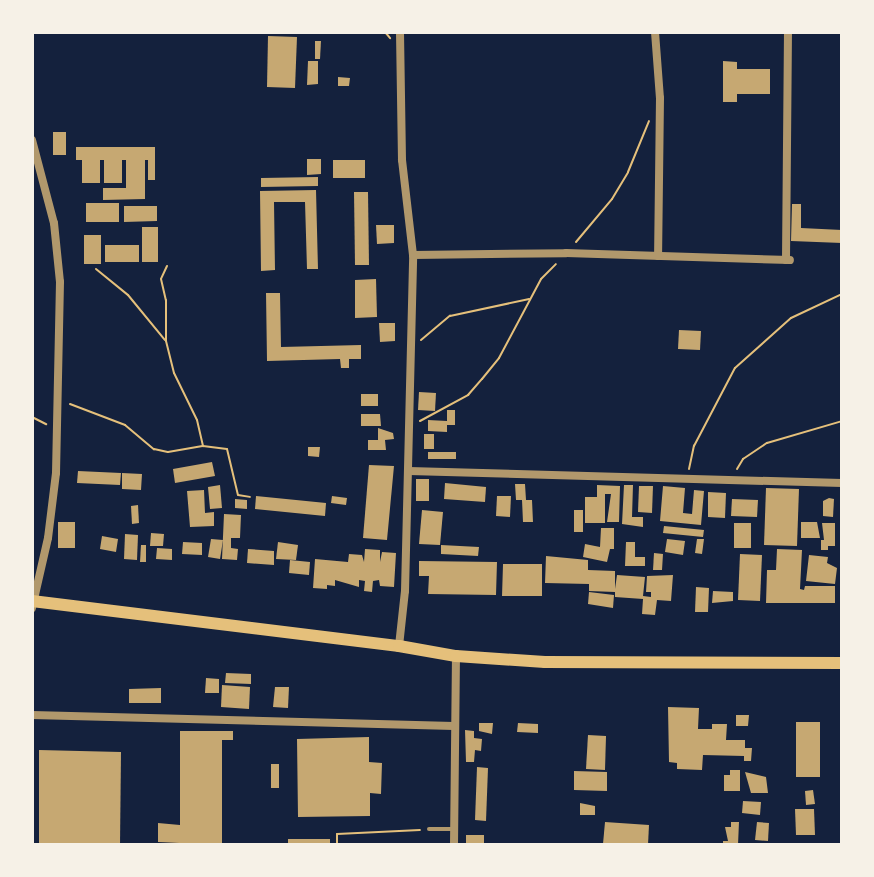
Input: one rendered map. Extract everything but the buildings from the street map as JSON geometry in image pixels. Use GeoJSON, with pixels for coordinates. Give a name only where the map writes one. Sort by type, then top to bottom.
{"type":"FeatureCollection","features":[{"type":"Feature","properties":{"kind":"highway"},"geometry":{"type":"LineString","coordinates":[[32,603],[399,646],[456,656],[545,662],[842,663]]}},
{"type":"Feature","properties":{"kind":"street"},"geometry":{"type":"LineString","coordinates":[[399,646],[405,591],[413,255],[402,160],[400,32]]}},
{"type":"Feature","properties":{"kind":"street"},"geometry":{"type":"LineString","coordinates":[[655,32],[660,98],[658,256]]}},
{"type":"Feature","properties":{"kind":"street"},"geometry":{"type":"LineString","coordinates":[[413,255],[566,253],[788,260],[788,32]]}},
{"type":"Feature","properties":{"kind":"street"},"geometry":{"type":"LineString","coordinates":[[32,140],[54,223],[57,252],[57,431],[48,538],[32,603]]}},
{"type":"Feature","properties":{"kind":"street"},"geometry":{"type":"LineString","coordinates":[[409,471],[842,483]]}},
{"type":"Feature","properties":{"kind":"street"},"geometry":{"type":"LineString","coordinates":[[454,845],[456,656]]}},
{"type":"Feature","properties":{"kind":"street"},"geometry":{"type":"LineString","coordinates":[[32,715],[454,726]]}},
{"type":"Feature","properties":{"kind":"lane"},"geometry":{"type":"LineString","coordinates":[[429,829],[454,829]]}},
{"type":"Feature","properties":{"kind":"path"},"geometry":{"type":"LineString","coordinates":[[408,427],[468,395],[499,358],[541,279],[612,199],[628,172],[650,118]]}},
{"type":"Feature","properties":{"kind":"path"},"geometry":{"type":"LineString","coordinates":[[167,266],[161,279],[166,300],[166,341],[203,446]]}},
{"type":"Feature","properties":{"kind":"path"},"geometry":{"type":"LineString","coordinates":[[96,269],[128,295],[166,341]]}},
{"type":"Feature","properties":{"kind":"path"},"geometry":{"type":"LineString","coordinates":[[687,478],[694,446],[713,403],[735,368],[791,318],[842,294]]}},
{"type":"Feature","properties":{"kind":"path"},"geometry":{"type":"LineString","coordinates":[[411,350],[450,316],[530,299]]}},
{"type":"Feature","properties":{"kind":"path"},"geometry":{"type":"LineString","coordinates":[[57,401],[125,425],[154,449],[168,452],[203,446],[227,449],[238,495],[250,497]]}},
{"type":"Feature","properties":{"kind":"path"},"geometry":{"type":"LineString","coordinates":[[32,417],[57,431]]}},
{"type":"Feature","properties":{"kind":"path"},"geometry":{"type":"LineString","coordinates":[[729,479],[743,459],[767,443],[842,421]]}},
{"type":"Feature","properties":{"kind":"path"},"geometry":{"type":"LineString","coordinates":[[337,845],[337,834],[429,829]]}}]}
